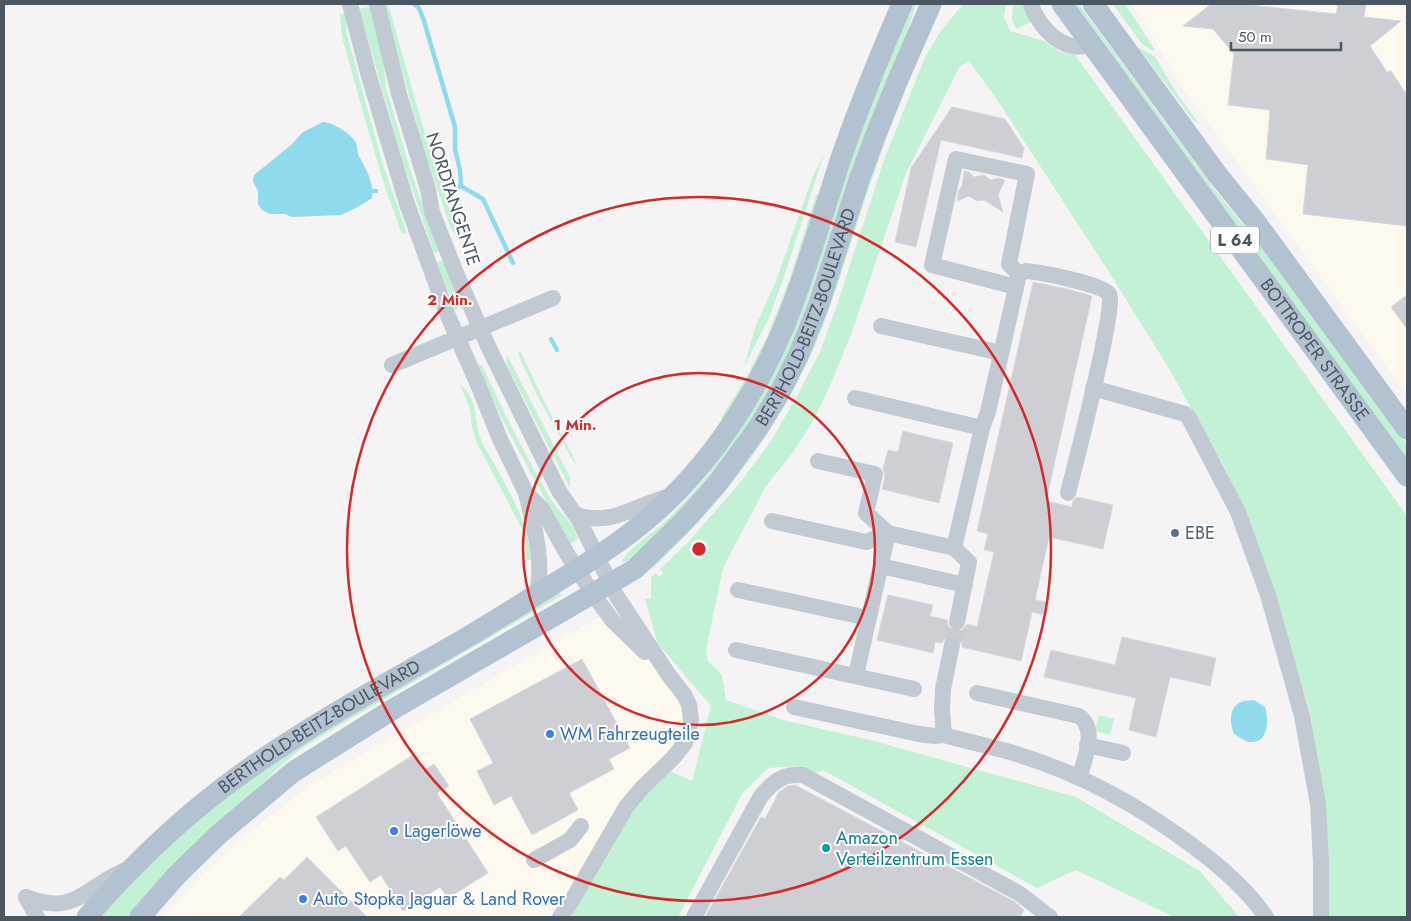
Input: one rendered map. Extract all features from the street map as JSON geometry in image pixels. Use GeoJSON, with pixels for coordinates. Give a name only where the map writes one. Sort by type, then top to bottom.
{"type":"FeatureCollection","features":[{"type":"Feature","properties":{"kind":"main road","name":"BERTHOLD-BEITZ-BOULEVARD"},"geometry":{"type":"LineString","coordinates":[[87,917],[138,862],[208,799],[291,740],[596,558],[629,535],[678,491],[705,459],[731,423],[776,344],[795,298],[859,109],[902,4]]}},
{"type":"Feature","properties":{"kind":"main road","name":"BOTTROPER STRASSE"},"geometry":{"type":"LineString","coordinates":[[1062,4],[1407,476]]}},
{"type":"Feature","properties":{"kind":"main road","name":"BOTTROPER STRASSE"},"geometry":{"type":"LineString","coordinates":[[1093,4],[1407,429]]}},
{"type":"Feature","properties":{"kind":"main road","name":"BERTHOLD-BEITZ-BOULEVARD"},"geometry":{"type":"LineString","coordinates":[[140,917],[176,876],[218,835],[293,772],[403,704],[635,569],[700,503],[739,456],[780,392],[810,328],[859,180],[887,106],[930,6]]}},
{"type":"Feature","properties":{"kind":"street"},"geometry":{"type":"LineString","coordinates":[[350,4],[370,82],[402,189],[457,338],[500,439],[526,493],[538,541],[540,567],[538,594]]}},
{"type":"Feature","properties":{"kind":"street","name":"NORDTANGENTE"},"geometry":{"type":"LineString","coordinates":[[378,4],[399,94],[428,189],[432,212],[456,273],[480,328],[559,491],[576,514],[596,558]]}},
{"type":"Feature","properties":{"kind":"street"},"geometry":{"type":"LineString","coordinates":[[1031,4],[1042,24],[1058,40],[1075,47],[1093,45]]}},
{"type":"Feature","properties":{"kind":"street"},"geometry":{"type":"LineString","coordinates":[[956,158],[1027,174],[1009,264],[1017,281],[932,265],[956,158]]}},
{"type":"Feature","properties":{"kind":"street"},"geometry":{"type":"LineString","coordinates":[[954,548],[982,428],[988,412],[1017,281],[1026,271],[1089,284],[1105,290],[1110,294],[1112,302],[1068,494]]}},
{"type":"Feature","properties":{"kind":"street"},"geometry":{"type":"LineString","coordinates":[[392,365],[553,298]]}},
{"type":"Feature","properties":{"kind":"street"},"geometry":{"type":"LineString","coordinates":[[881,326],[1001,353]]}},
{"type":"Feature","properties":{"kind":"street"},"geometry":{"type":"LineString","coordinates":[[1093,388],[1186,414],[1208,452],[1269,615],[1280,654],[1302,716],[1318,804],[1322,862],[1321,917]]}},
{"type":"Feature","properties":{"kind":"street"},"geometry":{"type":"LineString","coordinates":[[855,398],[982,428]]}},
{"type":"Feature","properties":{"kind":"street"},"geometry":{"type":"LineString","coordinates":[[1190,448],[1208,452]]}},
{"type":"Feature","properties":{"kind":"street"},"geometry":{"type":"LineString","coordinates":[[818,461],[875,474],[866,513],[888,532],[954,548],[970,562],[957,622]]}},
{"type":"Feature","properties":{"kind":"street"},"geometry":{"type":"LineString","coordinates":[[576,514],[591,519],[612,517],[638,509],[678,491]]}},
{"type":"Feature","properties":{"kind":"street"},"geometry":{"type":"LineString","coordinates":[[526,493],[542,509],[577,570],[602,589]]}},
{"type":"Feature","properties":{"kind":"street"},"geometry":{"type":"LineString","coordinates":[[772,521],[866,542],[888,532]]}},
{"type":"Feature","properties":{"kind":"street"},"geometry":{"type":"LineString","coordinates":[[856,675],[888,532]]}},
{"type":"Feature","properties":{"kind":"street"},"geometry":{"type":"LineString","coordinates":[[560,917],[571,902],[628,804],[678,753],[686,740],[690,722],[688,705],[682,691],[668,674],[616,623],[602,589],[596,558]]}},
{"type":"Feature","properties":{"kind":"street"},"geometry":{"type":"LineString","coordinates":[[881,566],[965,585]]}},
{"type":"Feature","properties":{"kind":"street"},"geometry":{"type":"LineString","coordinates":[[738,590],[868,618]]}},
{"type":"Feature","properties":{"kind":"street"},"geometry":{"type":"LineString","coordinates":[[944,735],[943,689],[952,645]]}},
{"type":"Feature","properties":{"kind":"street"},"geometry":{"type":"LineString","coordinates":[[736,650],[914,689]]}},
{"type":"Feature","properties":{"kind":"street"},"geometry":{"type":"LineString","coordinates":[[978,693],[1080,716],[1085,720],[1089,729],[1088,745],[1079,778]]}},
{"type":"Feature","properties":{"kind":"street"},"geometry":{"type":"LineString","coordinates":[[794,707],[919,734],[944,735],[1012,752],[1079,778],[1124,800],[1211,859],[1243,888],[1266,917]]}},
{"type":"Feature","properties":{"kind":"street"},"geometry":{"type":"LineString","coordinates":[[1088,745],[1123,753]]}},
{"type":"Feature","properties":{"kind":"street"},"geometry":{"type":"LineString","coordinates":[[694,917],[761,796],[777,780],[794,774],[803,775],[1020,894],[1050,917]]}},
{"type":"Feature","properties":{"kind":"street"},"geometry":{"type":"LineString","coordinates":[[534,860],[570,840],[581,826]]}},
{"type":"Feature","properties":{"kind":"street"},"geometry":{"type":"LineString","coordinates":[[37,917],[26,897],[44,903],[71,901],[83,896],[107,879],[138,862]]}},
{"type":"Feature","properties":{"kind":"shaded area"},"geometry":{"type":"Polygon","coordinates":[[[1131,4],[1407,4],[1407,395],[1181,85],[1143,20],[1131,4]]]}},
{"type":"Feature","properties":{"kind":"shaded area"},"geometry":{"type":"Polygon","coordinates":[[[606,613],[679,687],[692,726],[557,917],[163,917],[203,875],[245,836],[313,783],[606,613]]]}},
{"type":"Feature","properties":{"kind":"green space"},"geometry":{"type":"Polygon","coordinates":[[[383,4],[388,4],[428,145],[459,238],[451,229],[425,152],[383,4]]]}},
{"type":"Feature","properties":{"kind":"green space"},"geometry":{"type":"Polygon","coordinates":[[[910,4],[916,4],[902,49],[808,313],[764,404],[712,478],[634,559],[622,562],[631,550],[662,524],[690,496],[730,443],[847,164],[910,4]]]}},
{"type":"Feature","properties":{"kind":"green space"},"geometry":{"type":"Polygon","coordinates":[[[963,4],[1006,4],[1004,17],[1010,31],[1044,41],[1060,52],[1075,55],[1407,516],[1407,917],[1325,917],[1327,854],[1310,712],[1270,578],[1226,470],[1168,367],[1109,272],[998,101],[969,61],[960,66],[906,173],[852,332],[829,388],[812,423],[791,455],[766,486],[723,568],[706,650],[708,661],[722,675],[726,700],[783,720],[870,740],[1076,797],[1200,871],[1239,917],[1174,917],[1076,870],[1037,888],[823,770],[814,773],[796,766],[768,768],[742,794],[678,917],[565,917],[639,799],[668,770],[692,781],[711,706],[658,644],[645,599],[651,598],[651,577],[656,573],[659,577],[663,573],[660,569],[688,542],[739,484],[771,441],[797,396],[820,352],[884,160],[925,57],[940,32],[963,4]]]}},
{"type":"Feature","properties":{"kind":"green space"},"geometry":{"type":"Polygon","coordinates":[[[1013,4],[1023,4],[1033,21],[1016,29],[1012,19],[1013,4]]]}},
{"type":"Feature","properties":{"kind":"green space"},"geometry":{"type":"Polygon","coordinates":[[[1072,4],[1079,4],[1215,190],[1290,282],[1407,444],[1407,462],[1072,4]]]}},
{"type":"Feature","properties":{"kind":"green space"},"geometry":{"type":"Polygon","coordinates":[[[1113,4],[1125,4],[1155,50],[1153,51],[1141,43],[1113,4]]]}},
{"type":"Feature","properties":{"kind":"green space"},"geometry":{"type":"Polygon","coordinates":[[[372,6],[383,59],[386,87],[411,172],[439,251],[434,253],[403,162],[359,9],[372,6]]]}},
{"type":"Feature","properties":{"kind":"green space"},"geometry":{"type":"Polygon","coordinates":[[[345,13],[347,21],[346,31],[383,165],[406,233],[402,234],[385,187],[342,37],[340,14],[345,13]]]}},
{"type":"Feature","properties":{"kind":"green space"},"geometry":{"type":"Polygon","coordinates":[[[1138,47],[1155,57],[1178,95],[1200,125],[1193,120],[1138,47]]]}},
{"type":"Feature","properties":{"kind":"green space"},"geometry":{"type":"Polygon","coordinates":[[[889,131],[825,320],[807,363],[792,392],[759,447],[720,498],[653,568],[648,569],[734,475],[856,216],[889,131]]]}},
{"type":"Feature","properties":{"kind":"green space"},"geometry":{"type":"Polygon","coordinates":[[[824,154],[768,320],[744,367],[756,325],[776,281],[813,176],[824,154]]]}},
{"type":"Feature","properties":{"kind":"green space"},"geometry":{"type":"Polygon","coordinates":[[[816,195],[820,196],[769,341],[723,421],[721,418],[747,376],[767,337],[790,278],[816,195]]]}},
{"type":"Feature","properties":{"kind":"green space"},"geometry":{"type":"Polygon","coordinates":[[[442,260],[463,307],[455,310],[437,262],[442,260]]]}},
{"type":"Feature","properties":{"kind":"green space"},"geometry":{"type":"Polygon","coordinates":[[[520,351],[575,460],[576,466],[537,395],[518,354],[520,351]]]}},
{"type":"Feature","properties":{"kind":"green space"},"geometry":{"type":"Polygon","coordinates":[[[507,355],[570,477],[570,488],[511,374],[506,363],[507,355]]]}},
{"type":"Feature","properties":{"kind":"green space"},"geometry":{"type":"Polygon","coordinates":[[[479,363],[483,367],[515,433],[550,498],[576,533],[578,539],[570,544],[503,421],[490,394],[479,363]]]}},
{"type":"Feature","properties":{"kind":"green space"},"geometry":{"type":"Polygon","coordinates":[[[460,385],[466,390],[473,402],[481,440],[523,521],[527,533],[531,560],[526,560],[525,538],[522,529],[477,443],[472,427],[470,409],[460,385]]]}},
{"type":"Feature","properties":{"kind":"green space"},"geometry":{"type":"Polygon","coordinates":[[[558,592],[562,595],[301,749],[277,769],[130,917],[97,917],[162,850],[265,766],[558,592]]]}},
{"type":"Feature","properties":{"kind":"green space"},"geometry":{"type":"Polygon","coordinates":[[[1099,715],[1114,719],[1110,735],[1095,731],[1099,715]]]}},
{"type":"Feature","properties":{"kind":"water"},"geometry":{"type":"Polygon","coordinates":[[[323,122],[342,129],[354,139],[359,156],[371,182],[372,198],[341,215],[292,217],[285,214],[270,214],[262,210],[258,204],[258,191],[253,182],[254,175],[291,145],[303,132],[323,122]]]}},
{"type":"Feature","properties":{"kind":"water"},"geometry":{"type":"Polygon","coordinates":[[[1254,700],[1265,707],[1267,724],[1264,735],[1260,739],[1256,742],[1249,742],[1234,734],[1231,716],[1237,705],[1243,701],[1254,700]]]}},
{"type":"Feature","properties":{"kind":"building"},"geometry":{"type":"Polygon","coordinates":[[[1211,4],[1240,4],[1336,14],[1338,4],[1366,4],[1364,17],[1401,21],[1370,46],[1387,72],[1391,71],[1407,95],[1407,226],[1303,214],[1308,165],[1266,159],[1270,110],[1228,105],[1234,54],[1213,29],[1183,26],[1211,4]]]}},
{"type":"Feature","properties":{"kind":"building"},"geometry":{"type":"Polygon","coordinates":[[[952,107],[1005,119],[1024,148],[1022,158],[941,140],[916,247],[895,242],[911,168],[952,107]]]}},
{"type":"Feature","properties":{"kind":"building"},"geometry":{"type":"Polygon","coordinates":[[[964,171],[969,172],[974,177],[984,175],[990,180],[999,178],[1005,180],[998,195],[1003,212],[984,200],[977,201],[969,196],[957,201],[964,171]]]}},
{"type":"Feature","properties":{"kind":"building"},"geometry":{"type":"Polygon","coordinates":[[[1033,282],[1092,296],[1046,501],[1072,507],[1073,501],[1077,497],[1113,505],[1103,549],[1049,537],[1035,600],[1046,602],[1043,615],[1032,612],[1021,661],[962,647],[962,642],[954,635],[945,638],[942,643],[935,642],[933,653],[877,640],[888,595],[933,605],[930,616],[947,620],[948,626],[955,632],[961,631],[967,624],[977,627],[994,552],[984,550],[988,534],[977,531],[1033,282]]]}},
{"type":"Feature","properties":{"kind":"building"},"geometry":{"type":"Polygon","coordinates":[[[1407,295],[1407,329],[1391,307],[1407,295]]]}},
{"type":"Feature","properties":{"kind":"building"},"geometry":{"type":"Polygon","coordinates":[[[903,431],[953,443],[939,503],[882,489],[885,476],[883,468],[888,450],[898,452],[903,431]]]}},
{"type":"Feature","properties":{"kind":"building"},"geometry":{"type":"Polygon","coordinates":[[[1122,637],[1216,658],[1210,686],[1170,677],[1156,737],[1129,730],[1136,698],[1044,677],[1051,650],[1115,665],[1122,637]]]}},
{"type":"Feature","properties":{"kind":"building","name":"WM Fahrzeugteile"},"geometry":{"type":"Polygon","coordinates":[[[582,659],[630,748],[609,759],[614,769],[569,793],[578,810],[532,835],[511,796],[494,805],[477,771],[493,763],[470,719],[582,659]]]}},
{"type":"Feature","properties":{"kind":"building","name":"Lagerlöwe"},"geometry":{"type":"Polygon","coordinates":[[[413,755],[423,771],[434,764],[449,786],[437,793],[488,873],[448,898],[440,887],[403,911],[381,875],[370,882],[346,846],[338,851],[316,817],[413,755]]]}},
{"type":"Feature","properties":{"kind":"building","name":"Amazon Verteilzentrum Essen"},"geometry":{"type":"Polygon","coordinates":[[[795,785],[1015,902],[1024,910],[1020,917],[705,917],[761,817],[765,819],[779,792],[788,786],[795,785]]]}},
{"type":"Feature","properties":{"kind":"building","name":"Auto Stopka Jaguar & Land Rover"},"geometry":{"type":"Polygon","coordinates":[[[307,857],[367,917],[239,917],[280,877],[284,880],[307,857]]]}},
{"type":"Feature","properties":{"kind":"waterway"},"geometry":{"type":"LineString","coordinates":[[414,4],[419,8],[424,21],[455,127],[455,149],[460,170],[461,186],[483,199],[513,263]]}},
{"type":"Feature","properties":{"kind":"waterway"},"geometry":{"type":"LineString","coordinates":[[452,191],[461,185]]}},
{"type":"Feature","properties":{"kind":"waterway"},"geometry":{"type":"LineString","coordinates":[[551,339],[557,350]]}},
{"type":"Feature","properties":{"kind":"tunnel"},"geometry":{"type":"LineString","coordinates":[[952,645],[957,622]]}},
{"type":"Feature","properties":{"kind":"place","name":"EBE"},"geometry":{"type":"Point","coordinates":[1175,533]}},
{"type":"Feature","properties":{"kind":"place","name":"WM Fahrzeugteile"},"geometry":{"type":"Point","coordinates":[550,734]}},
{"type":"Feature","properties":{"kind":"place","name":"Lagerlöwe"},"geometry":{"type":"Point","coordinates":[394,831]}},
{"type":"Feature","properties":{"kind":"place","name":"Amazon Verteilzentrum Essen"},"geometry":{"type":"Point","coordinates":[826,848]}},
{"type":"Feature","properties":{"kind":"place","name":"Auto Stopka Jaguar & Land Rover"},"geometry":{"type":"Point","coordinates":[303,899]}}]}
